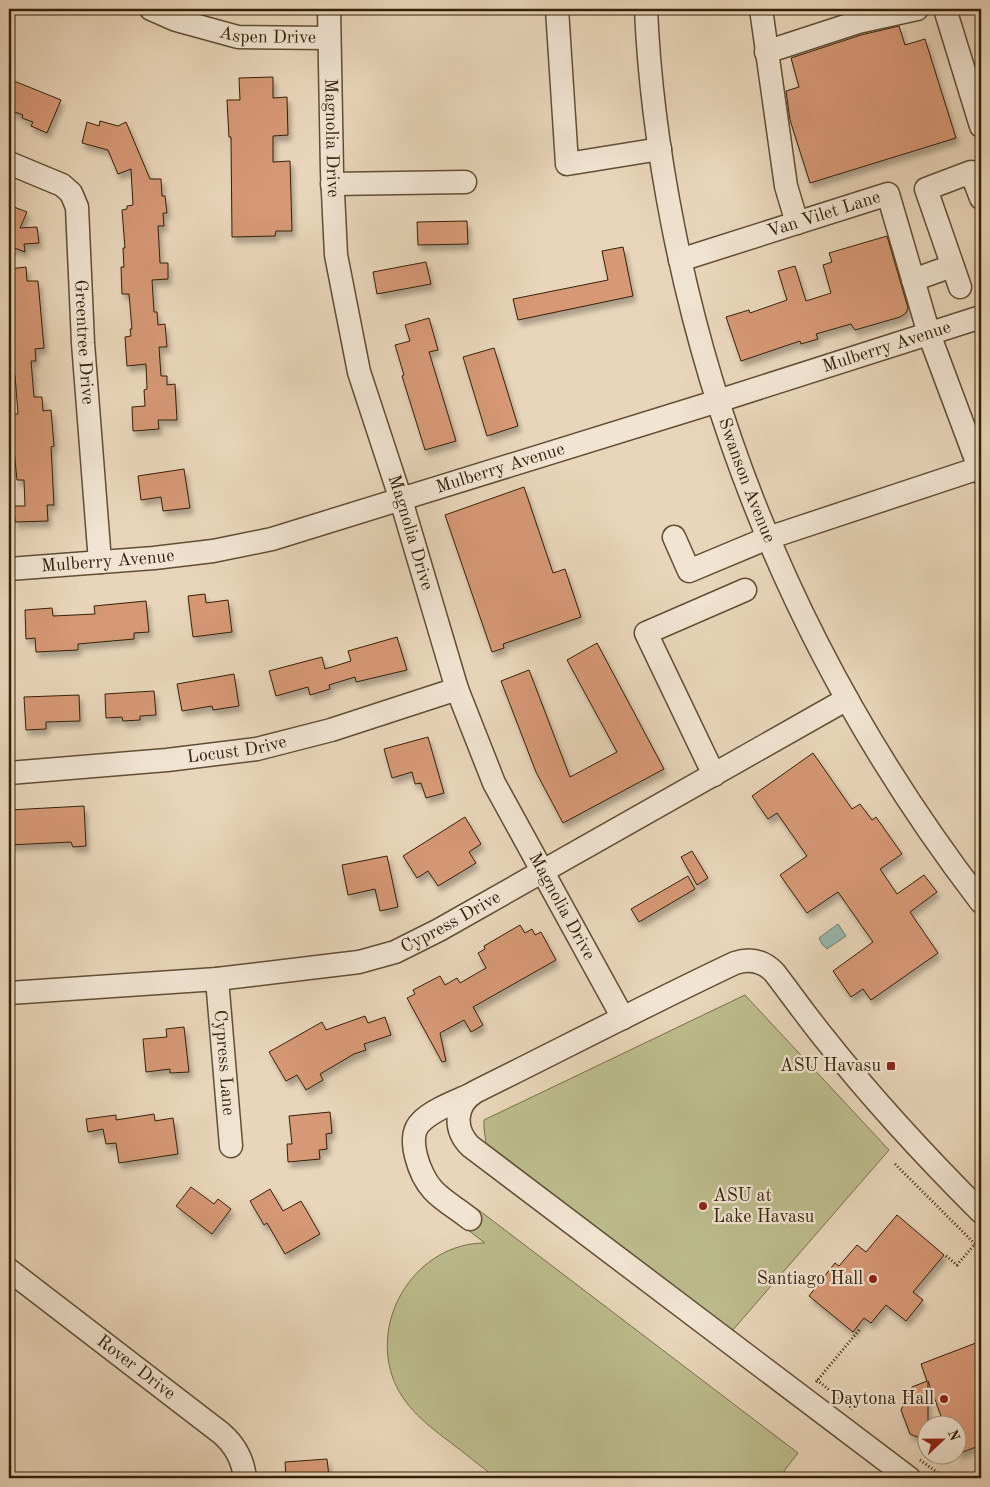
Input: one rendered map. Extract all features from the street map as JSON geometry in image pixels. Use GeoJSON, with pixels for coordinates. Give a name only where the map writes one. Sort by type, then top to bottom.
{"type":"FeatureCollection","features":[{"type":"Feature","properties":{"kind":"street","name":"Aspen Drive"},"geometry":{"type":"LineString","coordinates":[[151,9],[176,20],[238,37],[329,38]]}},
{"type":"Feature","properties":{"kind":"street","name":"Magnolia Drive"},"geometry":{"type":"LineString","coordinates":[[329,9],[332,184],[336,256],[360,372],[401,500],[457,689],[494,784],[623,1018]]}},
{"type":"Feature","properties":{"kind":"street"},"geometry":{"type":"LineString","coordinates":[[556,9],[567,164],[660,149]]}},
{"type":"Feature","properties":{"kind":"street","name":"Swanson Avenue"},"geometry":{"type":"LineString","coordinates":[[646,9],[660,149],[680,260],[702,348],[750,494],[784,578],[846,699],[902,791],[981,902]]}},
{"type":"Feature","properties":{"kind":"street"},"geometry":{"type":"LineString","coordinates":[[761,9],[786,186],[797,223]]}},
{"type":"Feature","properties":{"kind":"street"},"geometry":{"type":"LineString","coordinates":[[766,52],[858,22],[917,9]]}},
{"type":"Feature","properties":{"kind":"street"},"geometry":{"type":"LineString","coordinates":[[946,9],[981,126]]}},
{"type":"Feature","properties":{"kind":"street","name":"Greentree Drive"},"geometry":{"type":"LineString","coordinates":[[9,163],[62,185],[71,193],[77,207],[83,343],[100,562]]}},
{"type":"Feature","properties":{"kind":"street"},"geometry":{"type":"LineString","coordinates":[[889,199],[926,189],[971,172],[981,197]]}},
{"type":"Feature","properties":{"kind":"street"},"geometry":{"type":"LineString","coordinates":[[332,184],[465,182]]}},
{"type":"Feature","properties":{"kind":"street"},"geometry":{"type":"LineString","coordinates":[[926,189],[960,287]]}},
{"type":"Feature","properties":{"kind":"street","name":"Van Vilet Lane"},"geometry":{"type":"LineString","coordinates":[[680,260],[888,194],[929,334],[980,471]]}},
{"type":"Feature","properties":{"kind":"street"},"geometry":{"type":"LineString","coordinates":[[913,280],[952,266]]}},
{"type":"Feature","properties":{"kind":"street","name":"Mulberry Avenue"},"geometry":{"type":"LineString","coordinates":[[9,569],[154,558],[213,551],[272,539],[718,401],[981,317]]}},
{"type":"Feature","properties":{"kind":"street"},"geometry":{"type":"LineString","coordinates":[[674,537],[689,571],[768,538],[980,471]]}},
{"type":"Feature","properties":{"kind":"street"},"geometry":{"type":"LineString","coordinates":[[714,775],[646,633],[745,590]]}},
{"type":"Feature","properties":{"kind":"street","name":"Locust Drive"},"geometry":{"type":"LineString","coordinates":[[9,773],[168,760],[257,748],[331,730],[457,689]]}},
{"type":"Feature","properties":{"kind":"street","name":"Cypress Drive"},"geometry":{"type":"LineString","coordinates":[[9,993],[217,979],[359,962],[395,952],[439,930],[846,699]]}},
{"type":"Feature","properties":{"kind":"street"},"geometry":{"type":"LineString","coordinates":[[470,1219],[437,1194],[428,1184],[420,1169],[414,1145],[419,1123],[432,1114],[651,1003],[737,962],[747,960],[761,963],[774,972],[877,1103],[933,1164],[981,1212]]}},
{"type":"Feature","properties":{"kind":"street","name":"Cypress Lane"},"geometry":{"type":"LineString","coordinates":[[217,979],[231,1146]]}},
{"type":"Feature","properties":{"kind":"street"},"geometry":{"type":"LineString","coordinates":[[475,1092],[463,1104],[458,1119],[462,1136],[470,1146],[910,1478]]}},
{"type":"Feature","properties":{"kind":"street","name":"Rover Drive"},"geometry":{"type":"LineString","coordinates":[[9,1270],[221,1433],[236,1451],[242,1462],[246,1478]]}},
{"type":"Feature","properties":{"kind":"path"},"geometry":{"type":"LineString","coordinates":[[895,1164],[981,1250]]}},
{"type":"Feature","properties":{"kind":"path"},"geometry":{"type":"LineString","coordinates":[[946,1256],[957,1265],[975,1244]]}},
{"type":"Feature","properties":{"kind":"path"},"geometry":{"type":"LineString","coordinates":[[802,1397],[860,1329]]}},
{"type":"Feature","properties":{"kind":"path"},"geometry":{"type":"LineString","coordinates":[[933,1478],[937,1473]]}},
{"type":"Feature","properties":{"kind":"green space"},"geometry":{"type":"Polygon","coordinates":[[[745,995],[889,1150],[732,1331],[486,1143],[484,1120],[745,995]]]}},
{"type":"Feature","properties":{"kind":"green space"},"geometry":{"type":"Polygon","coordinates":[[[476,1208],[798,1453],[784,1471],[786,1478],[500,1479],[430,1427],[413,1411],[399,1392],[394,1381],[388,1357],[388,1333],[394,1310],[405,1288],[420,1270],[439,1256],[461,1246],[485,1243],[464,1227],[476,1208]]]}},
{"type":"Feature","properties":{"kind":"water"},"geometry":{"type":"Polygon","coordinates":[[[838,924],[846,936],[827,949],[819,938],[838,924]]]}},
{"type":"Feature","properties":{"kind":"building"},"geometry":{"type":"Polygon","coordinates":[[[899,26],[905,45],[925,39],[956,138],[810,183],[790,120],[786,91],[799,87],[791,58],[861,35],[899,26]]]}},
{"type":"Feature","properties":{"kind":"building"},"geometry":{"type":"Polygon","coordinates":[[[273,77],[273,98],[287,97],[288,135],[273,136],[273,162],[290,161],[292,231],[276,231],[275,236],[232,237],[231,137],[229,137],[227,100],[240,100],[239,78],[273,77]]]}},
{"type":"Feature","properties":{"kind":"building"},"geometry":{"type":"Polygon","coordinates":[[[14,81],[61,100],[47,133],[31,126],[33,122],[22,118],[23,115],[9,110],[9,93],[14,81]]]}},
{"type":"Feature","properties":{"kind":"building"},"geometry":{"type":"Polygon","coordinates":[[[100,121],[118,126],[126,122],[150,179],[161,179],[162,196],[165,196],[167,213],[163,213],[164,226],[158,226],[160,263],[168,263],[168,279],[152,280],[154,312],[157,312],[158,325],[165,324],[167,347],[159,347],[161,376],[167,376],[167,385],[175,384],[177,420],[158,420],[159,429],[133,431],[132,407],[145,406],[144,390],[147,389],[146,364],[127,366],[125,337],[131,336],[130,329],[132,329],[129,294],[122,294],[121,267],[124,267],[123,248],[125,248],[122,210],[127,209],[127,206],[133,205],[131,169],[118,174],[108,150],[82,143],[87,122],[99,126],[100,121]]]}},
{"type":"Feature","properties":{"kind":"building"},"geometry":{"type":"Polygon","coordinates":[[[9,205],[27,212],[20,228],[37,227],[39,243],[24,244],[25,252],[12,247],[9,254],[9,205]]]}},
{"type":"Feature","properties":{"kind":"building"},"geometry":{"type":"Polygon","coordinates":[[[467,221],[468,244],[418,245],[417,222],[467,221]]]}},
{"type":"Feature","properties":{"kind":"building"},"geometry":{"type":"Polygon","coordinates":[[[887,236],[908,308],[906,313],[900,317],[855,330],[851,324],[816,334],[818,339],[801,344],[800,341],[741,361],[726,317],[749,310],[750,313],[787,300],[778,271],[795,266],[806,301],[831,293],[823,265],[832,262],[829,253],[887,236]]]}},
{"type":"Feature","properties":{"kind":"building"},"geometry":{"type":"Polygon","coordinates":[[[623,247],[633,296],[518,320],[513,299],[608,280],[602,251],[623,247]]]}},
{"type":"Feature","properties":{"kind":"building"},"geometry":{"type":"Polygon","coordinates":[[[426,262],[431,284],[377,294],[373,272],[426,262]]]}},
{"type":"Feature","properties":{"kind":"building"},"geometry":{"type":"Polygon","coordinates":[[[26,267],[27,281],[38,281],[44,348],[35,349],[36,361],[31,361],[34,397],[42,397],[43,411],[51,410],[54,446],[51,447],[54,505],[47,505],[48,521],[15,522],[14,506],[25,506],[24,480],[17,480],[13,440],[9,440],[11,414],[18,414],[15,375],[9,375],[9,269],[26,267]]]}},
{"type":"Feature","properties":{"kind":"building"},"geometry":{"type":"Polygon","coordinates":[[[429,318],[438,350],[429,352],[456,441],[425,450],[402,376],[404,375],[395,345],[410,341],[405,325],[429,318]]]}},
{"type":"Feature","properties":{"kind":"building"},"geometry":{"type":"Polygon","coordinates":[[[494,348],[518,426],[487,436],[463,357],[494,348]]]}},
{"type":"Feature","properties":{"kind":"building"},"geometry":{"type":"Polygon","coordinates":[[[184,469],[190,508],[163,511],[161,497],[141,500],[138,476],[184,469]]]}},
{"type":"Feature","properties":{"kind":"building"},"geometry":{"type":"Polygon","coordinates":[[[524,487],[553,573],[565,569],[581,617],[503,644],[504,648],[492,652],[445,515],[524,487]]]}},
{"type":"Feature","properties":{"kind":"building"},"geometry":{"type":"Polygon","coordinates":[[[205,594],[206,603],[228,600],[232,632],[193,637],[188,596],[205,594]]]}},
{"type":"Feature","properties":{"kind":"building"},"geometry":{"type":"Polygon","coordinates":[[[146,601],[149,632],[134,633],[134,639],[78,644],[78,650],[36,652],[35,638],[26,639],[25,610],[52,608],[53,616],[95,614],[94,606],[146,601]]]}},
{"type":"Feature","properties":{"kind":"building"},"geometry":{"type":"Polygon","coordinates":[[[397,637],[407,670],[356,682],[355,677],[329,685],[330,689],[310,695],[308,687],[276,696],[269,671],[322,657],[325,669],[351,661],[348,651],[397,637]]]}},
{"type":"Feature","properties":{"kind":"building"},"geometry":{"type":"Polygon","coordinates":[[[597,643],[664,769],[563,823],[536,772],[501,681],[529,670],[570,777],[617,752],[567,660],[597,643]]]}},
{"type":"Feature","properties":{"kind":"building"},"geometry":{"type":"Polygon","coordinates":[[[234,674],[239,706],[213,710],[212,706],[182,711],[177,684],[234,674]]]}},
{"type":"Feature","properties":{"kind":"building"},"geometry":{"type":"Polygon","coordinates":[[[154,691],[156,715],[140,716],[140,720],[123,721],[122,717],[106,718],[105,694],[154,691]]]}},
{"type":"Feature","properties":{"kind":"building"},"geometry":{"type":"Polygon","coordinates":[[[79,695],[80,721],[46,722],[46,729],[26,730],[24,697],[79,695]]]}},
{"type":"Feature","properties":{"kind":"building"},"geometry":{"type":"Polygon","coordinates":[[[428,737],[444,793],[426,798],[421,783],[415,784],[412,772],[392,778],[384,749],[428,737]]]}},
{"type":"Feature","properties":{"kind":"building"},"geometry":{"type":"Polygon","coordinates":[[[813,753],[852,809],[860,804],[872,820],[876,817],[902,854],[880,869],[897,894],[924,875],[937,892],[910,912],[938,953],[871,1000],[863,989],[851,997],[833,971],[873,942],[838,892],[807,913],[780,875],[807,856],[777,813],[768,819],[752,796],[813,753]]]}},
{"type":"Feature","properties":{"kind":"building"},"geometry":{"type":"Polygon","coordinates":[[[84,806],[86,846],[73,847],[71,842],[9,845],[9,810],[84,806]]]}},
{"type":"Feature","properties":{"kind":"building"},"geometry":{"type":"Polygon","coordinates":[[[465,817],[481,844],[469,852],[476,863],[438,886],[428,871],[417,878],[403,856],[465,817]]]}},
{"type":"Feature","properties":{"kind":"building"},"geometry":{"type":"Polygon","coordinates":[[[692,851],[708,878],[697,885],[681,857],[692,851]]]}},
{"type":"Feature","properties":{"kind":"building"},"geometry":{"type":"Polygon","coordinates":[[[387,856],[398,907],[380,911],[375,889],[348,895],[342,865],[387,856]]]}},
{"type":"Feature","properties":{"kind":"building"},"geometry":{"type":"Polygon","coordinates":[[[688,876],[695,889],[639,922],[631,909],[688,876]]]}},
{"type":"Feature","properties":{"kind":"building"},"geometry":{"type":"Polygon","coordinates":[[[520,925],[525,933],[532,929],[535,935],[541,932],[556,960],[473,1007],[483,1025],[471,1032],[464,1020],[440,1033],[446,1061],[442,1062],[407,998],[415,994],[413,990],[440,976],[445,985],[457,978],[460,983],[486,968],[478,953],[485,949],[484,946],[520,925]]]}},
{"type":"Feature","properties":{"kind":"building"},"geometry":{"type":"Polygon","coordinates":[[[365,1016],[368,1023],[385,1017],[391,1035],[364,1044],[366,1050],[354,1054],[320,1074],[323,1080],[306,1090],[297,1075],[286,1081],[269,1052],[322,1022],[326,1030],[365,1016]]]}},
{"type":"Feature","properties":{"kind":"building"},"geometry":{"type":"Polygon","coordinates":[[[184,1027],[189,1072],[170,1073],[170,1069],[146,1072],[143,1039],[167,1037],[166,1029],[184,1027]]]}},
{"type":"Feature","properties":{"kind":"building"},"geometry":{"type":"Polygon","coordinates":[[[330,1112],[332,1133],[326,1134],[327,1149],[319,1150],[320,1159],[288,1162],[287,1144],[292,1144],[289,1116],[330,1112]]]}},
{"type":"Feature","properties":{"kind":"building"},"geometry":{"type":"Polygon","coordinates":[[[154,1114],[155,1121],[173,1118],[178,1154],[119,1163],[116,1143],[106,1144],[103,1129],[88,1132],[86,1119],[116,1115],[116,1120],[154,1114]]]}},
{"type":"Feature","properties":{"kind":"building"},"geometry":{"type":"Polygon","coordinates":[[[191,1187],[214,1204],[218,1199],[231,1209],[212,1234],[176,1206],[191,1187]]]}},
{"type":"Feature","properties":{"kind":"building"},"geometry":{"type":"Polygon","coordinates":[[[270,1189],[283,1211],[301,1201],[320,1234],[285,1254],[267,1223],[264,1225],[250,1201],[270,1189]]]}},
{"type":"Feature","properties":{"kind":"building","name":"Santiago Hall"},"geometry":{"type":"Polygon","coordinates":[[[897,1215],[944,1255],[913,1292],[923,1300],[906,1321],[886,1305],[871,1323],[864,1318],[853,1332],[809,1296],[835,1263],[839,1266],[857,1245],[866,1252],[897,1215]]]}},
{"type":"Feature","properties":{"kind":"building","name":"Daytona Hall"},"geometry":{"type":"Polygon","coordinates":[[[981,1341],[981,1445],[968,1450],[968,1414],[940,1414],[928,1381],[928,1414],[918,1414],[918,1437],[910,1434],[901,1410],[912,1387],[927,1381],[921,1364],[981,1341]]]}},
{"type":"Feature","properties":{"kind":"building"},"geometry":{"type":"Polygon","coordinates":[[[327,1459],[329,1477],[286,1478],[285,1462],[327,1459]]]}},
{"type":"Feature","properties":{"kind":"place","name":"ASU Havasu"},"geometry":{"type":"Point","coordinates":[891,1066]}},
{"type":"Feature","properties":{"kind":"place","name":"ASU at Lake Havasu"},"geometry":{"type":"Point","coordinates":[703,1206]}},
{"type":"Feature","properties":{"kind":"place","name":"Santiago Hall"},"geometry":{"type":"Point","coordinates":[873,1279]}},
{"type":"Feature","properties":{"kind":"place","name":"Daytona Hall"},"geometry":{"type":"Point","coordinates":[944,1399]}}]}
